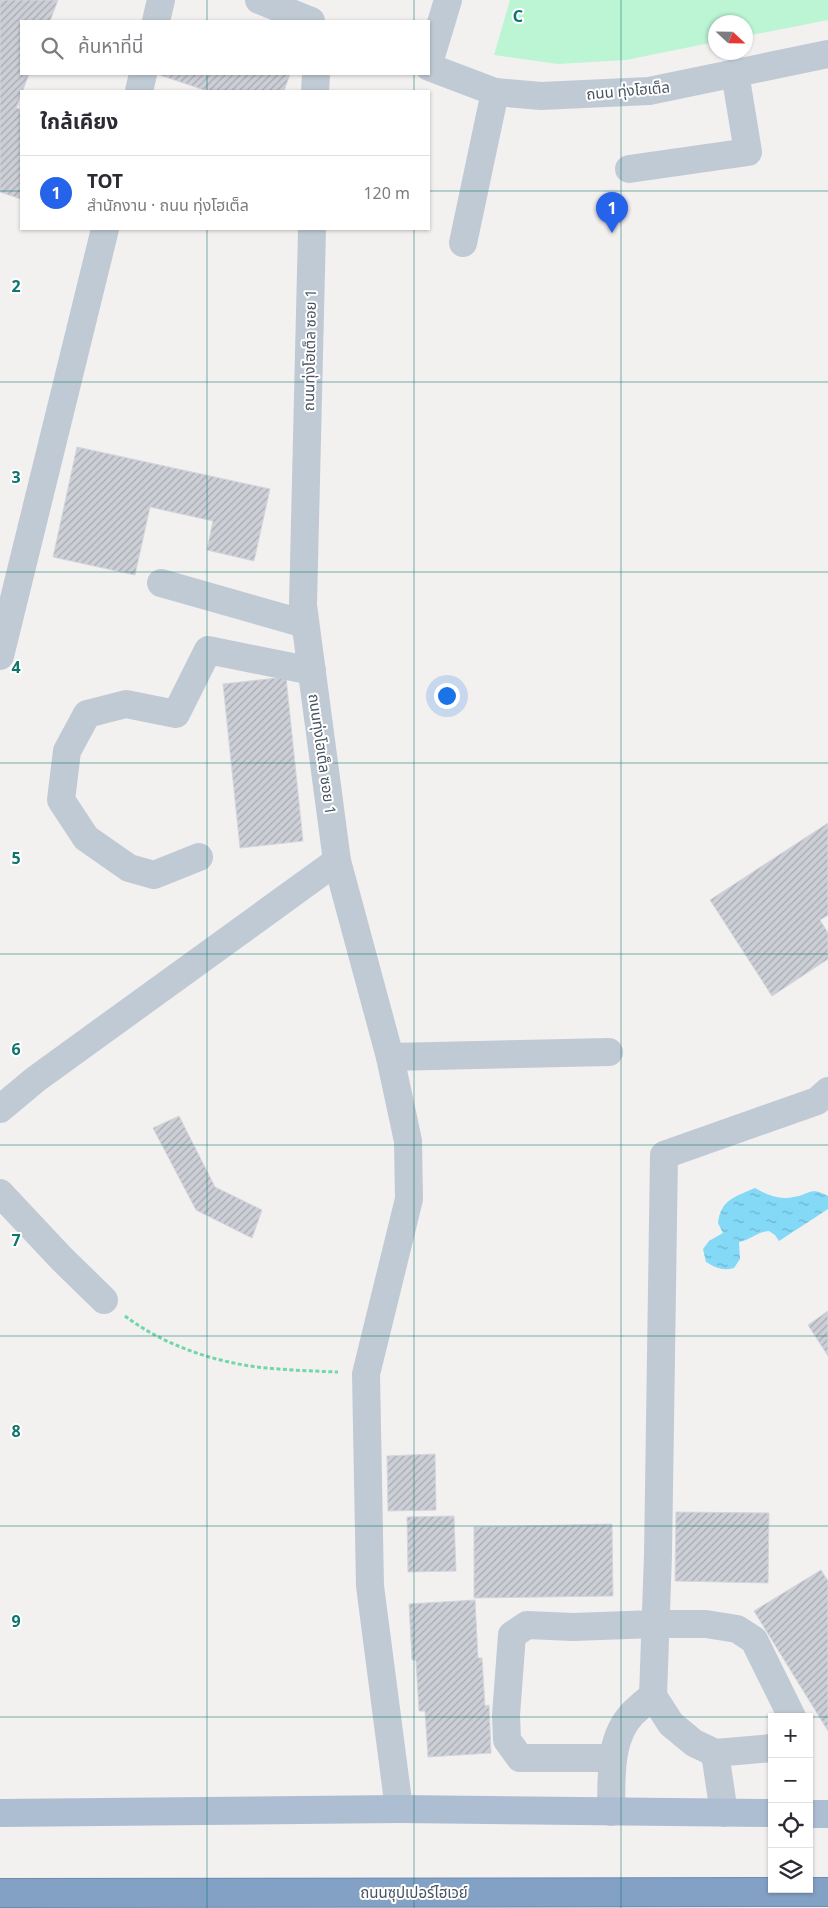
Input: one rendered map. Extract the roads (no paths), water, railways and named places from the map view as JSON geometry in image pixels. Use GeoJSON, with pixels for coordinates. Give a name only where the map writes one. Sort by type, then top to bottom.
{"type":"FeatureCollection","features":[{"type":"Feature","properties":{"kind":"highway","name":"ถนนซุปเปอร์ไฮเวย์"},"geometry":{"type":"LineString","coordinates":[[0,1893],[828,1892]]}},
{"type":"Feature","properties":{"kind":"main road"},"geometry":{"type":"LineString","coordinates":[[0,1813],[399,1809],[768,1814]]}},
{"type":"Feature","properties":{"kind":"main road"},"geometry":{"type":"LineString","coordinates":[[813,1814],[828,1814]]}},
{"type":"Feature","properties":{"kind":"street"},"geometry":{"type":"LineString","coordinates":[[156,20],[161,0]]}},
{"type":"Feature","properties":{"kind":"street"},"geometry":{"type":"LineString","coordinates":[[259,0],[308,20]]}},
{"type":"Feature","properties":{"kind":"street"},"geometry":{"type":"LineString","coordinates":[[430,60],[448,0]]}},
{"type":"Feature","properties":{"kind":"street","name":"ถนน ทุ่งโฮเต็ล"},"geometry":{"type":"LineString","coordinates":[[430,67],[495,92],[541,96],[649,91],[828,54]]}},
{"type":"Feature","properties":{"kind":"street"},"geometry":{"type":"LineString","coordinates":[[629,169],[748,152],[735,73]]}},
{"type":"Feature","properties":{"kind":"street"},"geometry":{"type":"LineString","coordinates":[[139,90],[143,75]]}},
{"type":"Feature","properties":{"kind":"street"},"geometry":{"type":"LineString","coordinates":[[315,90],[316,75]]}},
{"type":"Feature","properties":{"kind":"street"},"geometry":{"type":"LineString","coordinates":[[463,243],[495,92]]}},
{"type":"Feature","properties":{"kind":"street"},"geometry":{"type":"LineString","coordinates":[[0,656],[105,230]]}},
{"type":"Feature","properties":{"kind":"street","name":"ถนนทุ่งโฮเต็ล ซอย 1"},"geometry":{"type":"LineString","coordinates":[[312,230],[303,605],[305,624],[337,861],[390,1057],[408,1141],[408,1199],[366,1374],[370,1586],[399,1809]]}},
{"type":"Feature","properties":{"kind":"street"},"geometry":{"type":"LineString","coordinates":[[161,583],[305,624]]}},
{"type":"Feature","properties":{"kind":"street"},"geometry":{"type":"LineString","coordinates":[[199,857],[154,875],[129,868],[86,838],[61,800],[67,750],[87,714],[126,704],[176,714],[208,650],[312,671]]}},
{"type":"Feature","properties":{"kind":"street"},"geometry":{"type":"LineString","coordinates":[[0,1109],[36,1079],[337,861]]}},
{"type":"Feature","properties":{"kind":"street"},"geometry":{"type":"LineString","coordinates":[[390,1057],[609,1052]]}},
{"type":"Feature","properties":{"kind":"street"},"geometry":{"type":"LineString","coordinates":[[768,1748],[715,1753],[694,1743],[671,1724],[653,1696],[658,1555],[664,1155],[817,1100],[828,1091]]}},
{"type":"Feature","properties":{"kind":"street"},"geometry":{"type":"LineString","coordinates":[[0,1193],[62,1259],[104,1300]]}},
{"type":"Feature","properties":{"kind":"street"},"geometry":{"type":"LineString","coordinates":[[613,1758],[520,1758],[508,1740],[506,1715],[512,1635],[527,1625],[573,1627],[706,1624],[737,1629],[754,1640],[790,1713]]}},
{"type":"Feature","properties":{"kind":"street"},"geometry":{"type":"LineString","coordinates":[[611,1812],[613,1758],[618,1737],[631,1715],[653,1696]]}},
{"type":"Feature","properties":{"kind":"street"},"geometry":{"type":"LineString","coordinates":[[715,1753],[724,1813]]}},
{"type":"Feature","properties":{"kind":"water"},"geometry":{"type":"Polygon","coordinates":[[[755,1188],[769,1195],[783,1198],[799,1196],[813,1191],[822,1193],[828,1196],[828,1209],[779,1241],[769,1231],[739,1242],[740,1259],[734,1268],[720,1268],[706,1262],[703,1249],[709,1241],[723,1233],[718,1223],[722,1209],[730,1200],[755,1188]]]}},
{"type":"Feature","properties":{"kind":"place","name":"TOT"},"geometry":{"type":"Point","coordinates":[612,233]}}]}
